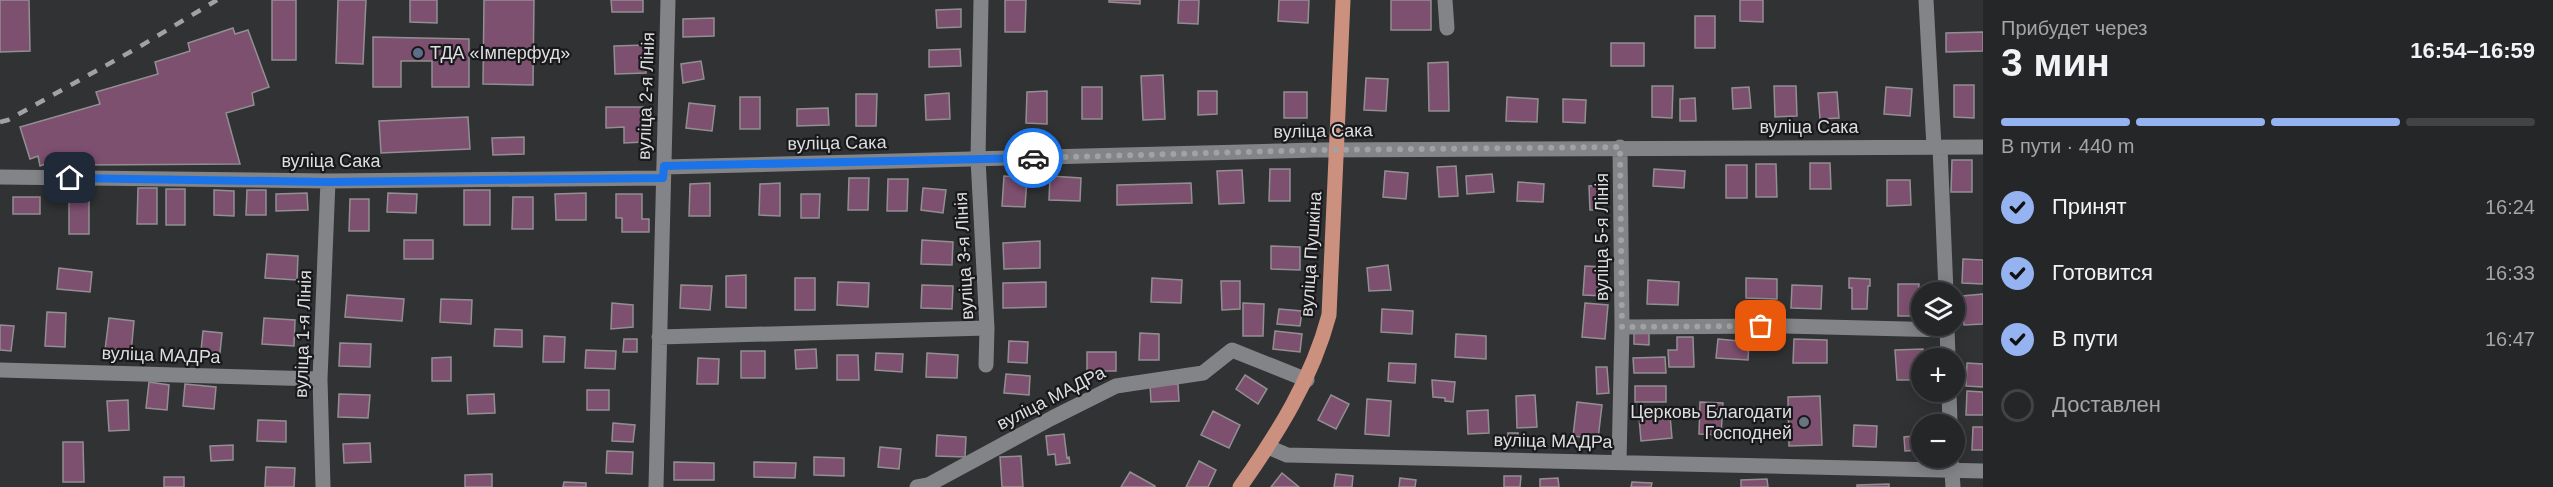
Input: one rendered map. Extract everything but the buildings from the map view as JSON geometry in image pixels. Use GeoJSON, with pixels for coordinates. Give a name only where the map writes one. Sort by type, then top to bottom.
{"type":"FeatureCollection","features":[{"type":"Feature","properties":{"kind":"main road","name":"вуліца Пушкіна"},"geometry":{"type":"LineString","coordinates":[[1240,487],[1268,447],[1306,380],[1320,350],[1329,315],[1343,0]]}},
{"type":"Feature","properties":{"kind":"street","name":"вуліца 2-я Лінія"},"geometry":{"type":"LineString","coordinates":[[656,487],[668,0]]}},
{"type":"Feature","properties":{"kind":"street","name":"вуліца 3-я Лінія"},"geometry":{"type":"LineString","coordinates":[[981,0],[978,159],[987,328],[986,365]]}},
{"type":"Feature","properties":{"kind":"street"},"geometry":{"type":"LineString","coordinates":[[1445,0],[1447,28]]}},
{"type":"Feature","properties":{"kind":"street"},"geometry":{"type":"LineString","coordinates":[[1926,0],[1945,282]]}},
{"type":"Feature","properties":{"kind":"street","name":"вуліца 5-я Лінія"},"geometry":{"type":"LineString","coordinates":[[1619,462],[1622,327],[1620,147]]}},
{"type":"Feature","properties":{"kind":"street","name":"вуліца Сака"},"geometry":{"type":"LineString","coordinates":[[0,177],[328,182],[663,172],[978,159],[1336,150],[1983,147]]}},
{"type":"Feature","properties":{"kind":"street","name":"вуліца 1-я Лінія"},"geometry":{"type":"LineString","coordinates":[[322,487],[320,379],[328,182]]}},
{"type":"Feature","properties":{"kind":"street"},"geometry":{"type":"LineString","coordinates":[[1622,327],[1911,328]]}},
{"type":"Feature","properties":{"kind":"street"},"geometry":{"type":"LineString","coordinates":[[659,337],[987,328]]}},
{"type":"Feature","properties":{"kind":"street","name":"вуліца МАДРа"},"geometry":{"type":"LineString","coordinates":[[917,487],[928,485],[1116,386],[1203,373],[1232,350],[1306,380]]}},
{"type":"Feature","properties":{"kind":"street","name":"вуліца МАДРа"},"geometry":{"type":"LineString","coordinates":[[0,370],[320,379]]}},
{"type":"Feature","properties":{"kind":"street","name":"вуліца МАДРа"},"geometry":{"type":"LineString","coordinates":[[1268,447],[1287,455],[1619,462],[1911,464]]}},
{"type":"Feature","properties":{"kind":"street","name":"вуліца МАДРа"},"geometry":{"type":"LineString","coordinates":[[1965,467],[1983,471]]}},
{"type":"Feature","properties":{"kind":"street"},"geometry":{"type":"LineString","coordinates":[[1952,468],[1953,487]]}},
{"type":"Feature","properties":{"kind":"railway"},"geometry":{"type":"LineString","coordinates":[[0,122],[8,120],[139,47],[217,0]]}},
{"type":"Feature","properties":{"kind":"way so far"},"geometry":{"type":"LineString","coordinates":[[1033,158],[1316,150],[1620,147],[1622,327],[1761,326]]}},
{"type":"Feature","properties":{"kind":"place","name":"ТДА «Імперфуд»"},"geometry":{"type":"Point","coordinates":[418,53]}},
{"type":"Feature","properties":{"kind":"place","name":"Церковь Благодати Господней"},"geometry":{"type":"Point","coordinates":[1804,422]}},
{"type":"Feature","properties":{"kind":"route"},"geometry":{"type":"LineString","coordinates":[[70,178],[328,182],[663,178],[664,166],[1033,158]]}}]}
